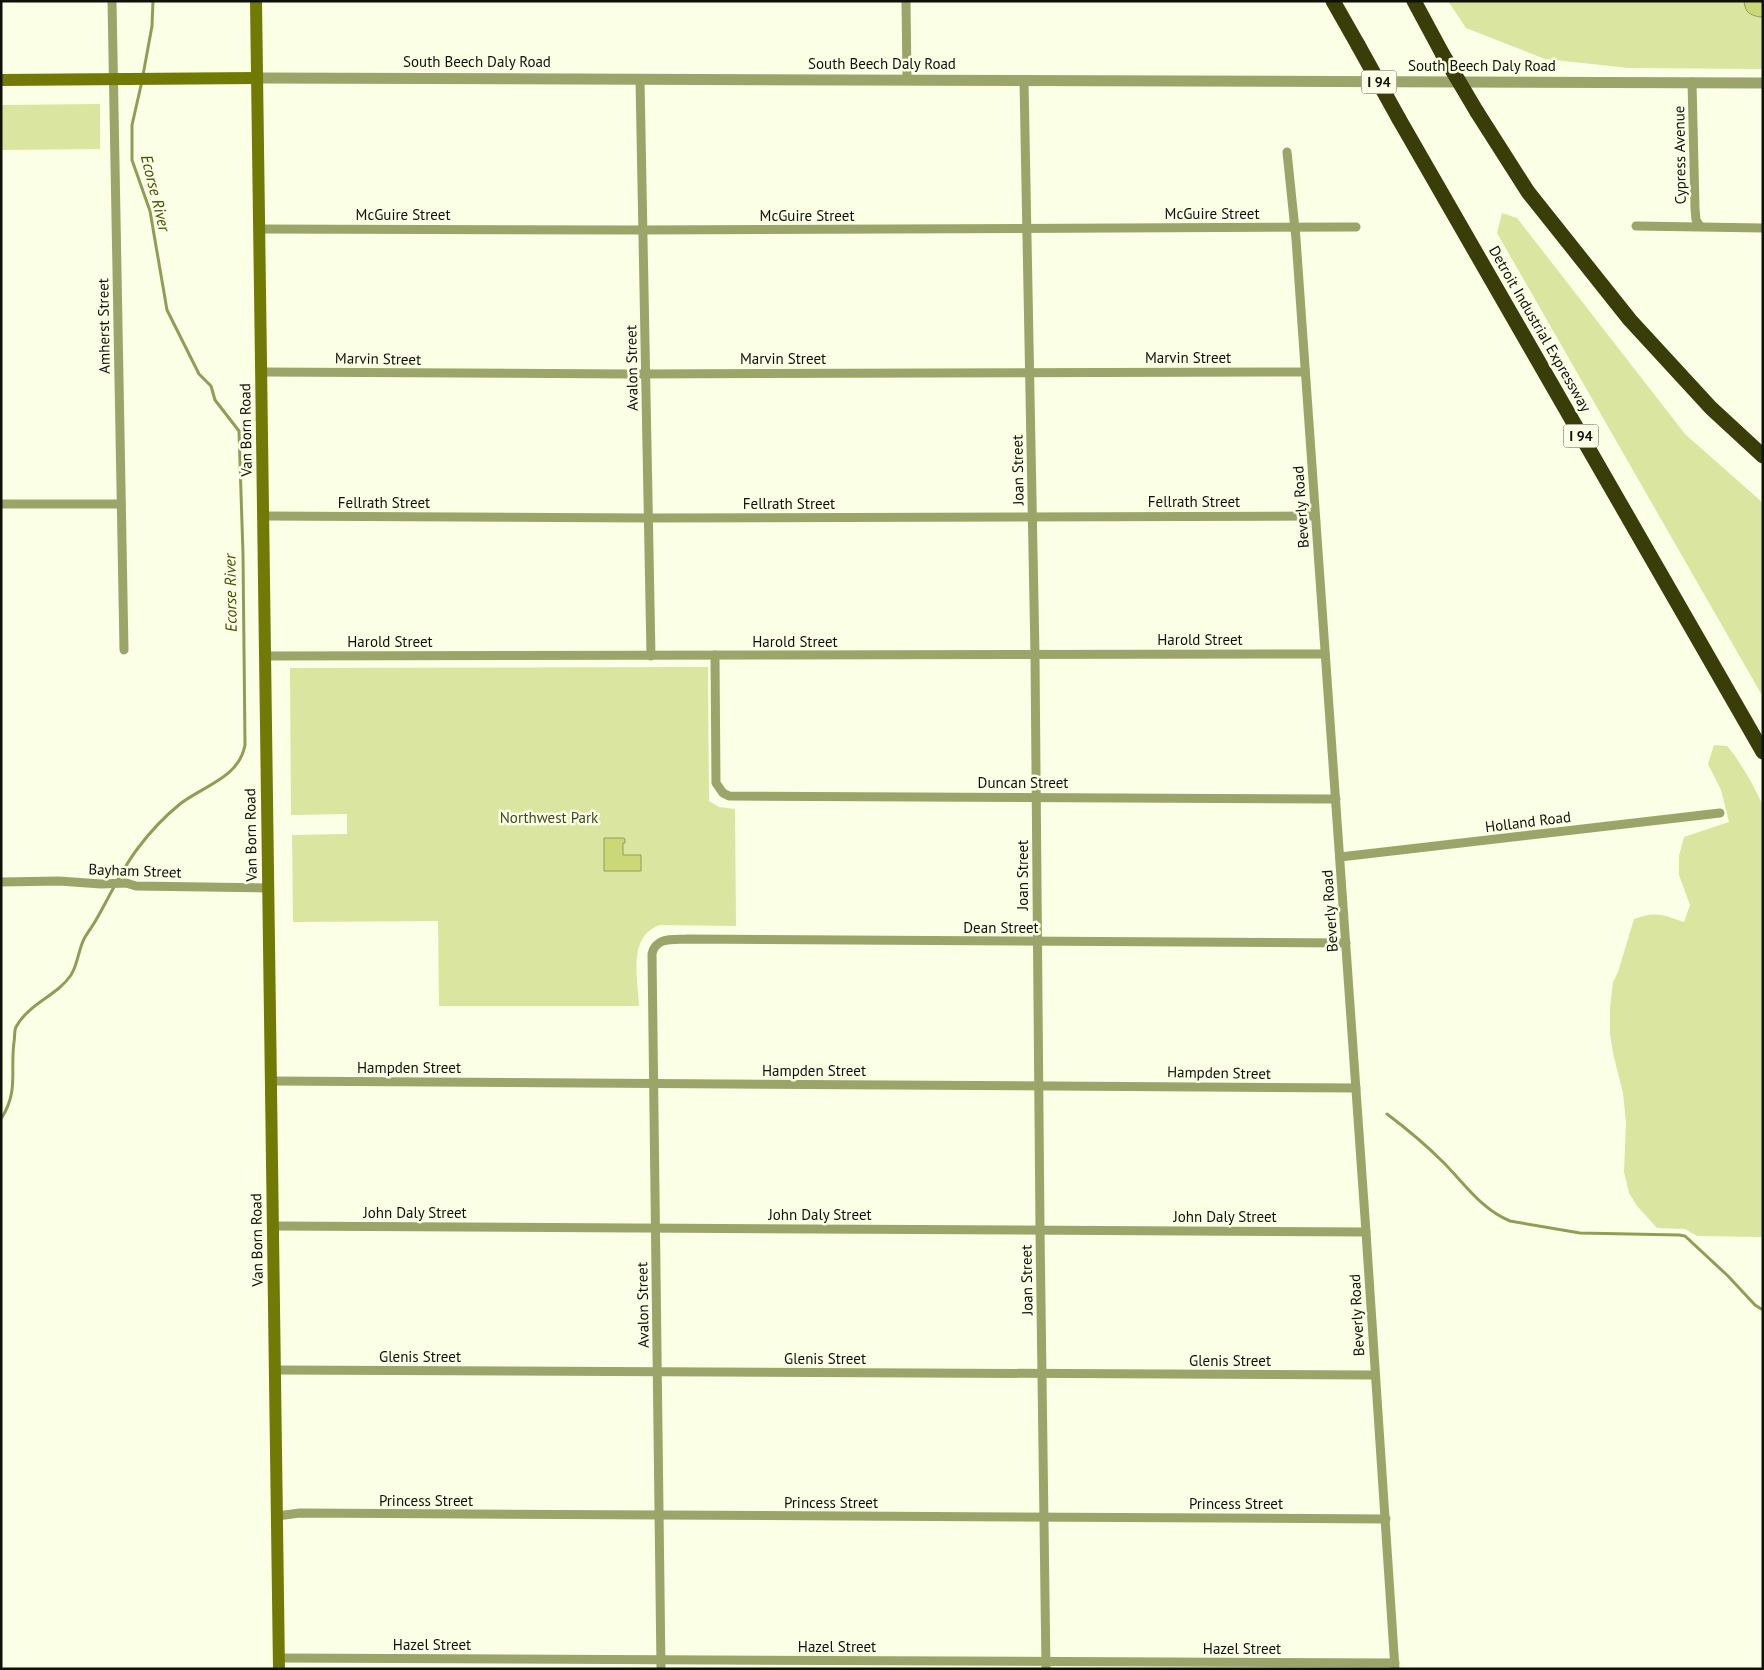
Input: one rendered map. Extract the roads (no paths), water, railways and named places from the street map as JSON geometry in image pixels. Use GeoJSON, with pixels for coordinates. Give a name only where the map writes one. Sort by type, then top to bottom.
{"type":"FeatureCollection","features":[{"type":"Feature","properties":{"kind":"highway","name":"Detroit Industrial Expressway"},"geometry":{"type":"LineString","coordinates":[[1333,1],[1763,752]]}},
{"type":"Feature","properties":{"kind":"highway"},"geometry":{"type":"LineString","coordinates":[[1414,1],[1477,112],[1528,192],[1630,320],[1711,408],[1763,456]]}},
{"type":"Feature","properties":{"kind":"main road","name":"Van Born Road"},"geometry":{"type":"LineString","coordinates":[[256,1],[279,1663]]}},
{"type":"Feature","properties":{"kind":"main road","name":"South Beech Daly Road"},"geometry":{"type":"LineString","coordinates":[[1,80],[257,78]]}},
{"type":"Feature","properties":{"kind":"street","name":"Amherst Street"},"geometry":{"type":"LineString","coordinates":[[112,1],[124,650]]}},
{"type":"Feature","properties":{"kind":"street"},"geometry":{"type":"LineString","coordinates":[[906,1],[907,80]]}},
{"type":"Feature","properties":{"kind":"street","name":"South Beech Daly Road"},"geometry":{"type":"LineString","coordinates":[[257,78],[1763,83]]}},
{"type":"Feature","properties":{"kind":"street","name":"Avalon Street"},"geometry":{"type":"LineString","coordinates":[[640,80],[651,656]]}},
{"type":"Feature","properties":{"kind":"street","name":"Joan Street"},"geometry":{"type":"LineString","coordinates":[[1024,81],[1035,655],[1038,1085],[1046,1665]]}},
{"type":"Feature","properties":{"kind":"street","name":"Cypress Avenue"},"geometry":{"type":"LineString","coordinates":[[1692,82],[1695,208],[1696,220],[1700,226]]}},
{"type":"Feature","properties":{"kind":"street","name":"Beverly Road"},"geometry":{"type":"LineString","coordinates":[[1287,152],[1295,227],[1336,799],[1395,1666]]}},
{"type":"Feature","properties":{"kind":"street"},"geometry":{"type":"LineString","coordinates":[[1636,226],[1763,228]]}},
{"type":"Feature","properties":{"kind":"street","name":"McGuire Street"},"geometry":{"type":"LineString","coordinates":[[259,229],[643,230],[1356,227]]}},
{"type":"Feature","properties":{"kind":"street","name":"Marvin Street"},"geometry":{"type":"LineString","coordinates":[[261,372],[645,374],[1305,372]]}},
{"type":"Feature","properties":{"kind":"street"},"geometry":{"type":"LineString","coordinates":[[1,504],[121,504]]}},
{"type":"Feature","properties":{"kind":"street","name":"Fellrath Street"},"geometry":{"type":"LineString","coordinates":[[263,516],[648,518],[1315,516]]}},
{"type":"Feature","properties":{"kind":"street","name":"Harold Street"},"geometry":{"type":"LineString","coordinates":[[265,656],[1325,654]]}},
{"type":"Feature","properties":{"kind":"street","name":"Duncan Street"},"geometry":{"type":"LineString","coordinates":[[715,656],[716,783],[723,794],[729,796],[1336,799]]}},
{"type":"Feature","properties":{"kind":"street","name":"Holland Road"},"geometry":{"type":"LineString","coordinates":[[1340,857],[1720,813]]}},
{"type":"Feature","properties":{"kind":"street","name":"Bayham Street"},"geometry":{"type":"LineString","coordinates":[[1,882],[59,881],[101,884],[126,883],[136,886],[268,888]]}},
{"type":"Feature","properties":{"kind":"street","name":"Dean Street"},"geometry":{"type":"LineString","coordinates":[[657,943],[663,940],[1346,943]]}},
{"type":"Feature","properties":{"kind":"street","name":"Avalon Street"},"geometry":{"type":"LineString","coordinates":[[657,943],[652,954],[661,1664]]}},
{"type":"Feature","properties":{"kind":"street","name":"Hampden Street"},"geometry":{"type":"LineString","coordinates":[[271,1081],[1356,1088]]}},
{"type":"Feature","properties":{"kind":"street","name":"John Daly Street"},"geometry":{"type":"LineString","coordinates":[[273,1226],[1366,1232]]}},
{"type":"Feature","properties":{"kind":"street","name":"Glenis Street"},"geometry":{"type":"LineString","coordinates":[[275,1370],[1375,1375]]}},
{"type":"Feature","properties":{"kind":"street","name":"Princess Street"},"geometry":{"type":"LineString","coordinates":[[277,1516],[309,1514],[1386,1519]]}},
{"type":"Feature","properties":{"kind":"street","name":"Hazel Street"},"geometry":{"type":"LineString","coordinates":[[279,1663],[1395,1666]]}},
{"type":"Feature","properties":{"kind":"waterway","name":"Ecorse River"},"geometry":{"type":"LineString","coordinates":[[143,75],[152,26],[153,1]]}},
{"type":"Feature","properties":{"kind":"waterway","name":"Ecorse River"},"geometry":{"type":"LineString","coordinates":[[1,1119],[7,1109],[12,1090],[16,1027],[28,1012],[58,989],[71,975],[84,939],[126,865],[152,830],[180,804],[219,780],[236,766],[245,745],[243,554],[239,431],[215,400],[211,386],[199,374],[167,310],[150,211],[132,160],[132,125],[142,81]]}},
{"type":"Feature","properties":{"kind":"waterway"},"geometry":{"type":"LineString","coordinates":[[1387,1114],[1430,1149],[1482,1203],[1500,1216],[1510,1221],[1580,1233],[1685,1236],[1728,1276],[1755,1305],[1763,1310]]}},
{"type":"Feature","properties":{"kind":"park label","name":"Northwest Park"},"geometry":{"type":"Point","coordinates":[549,818]}}]}
